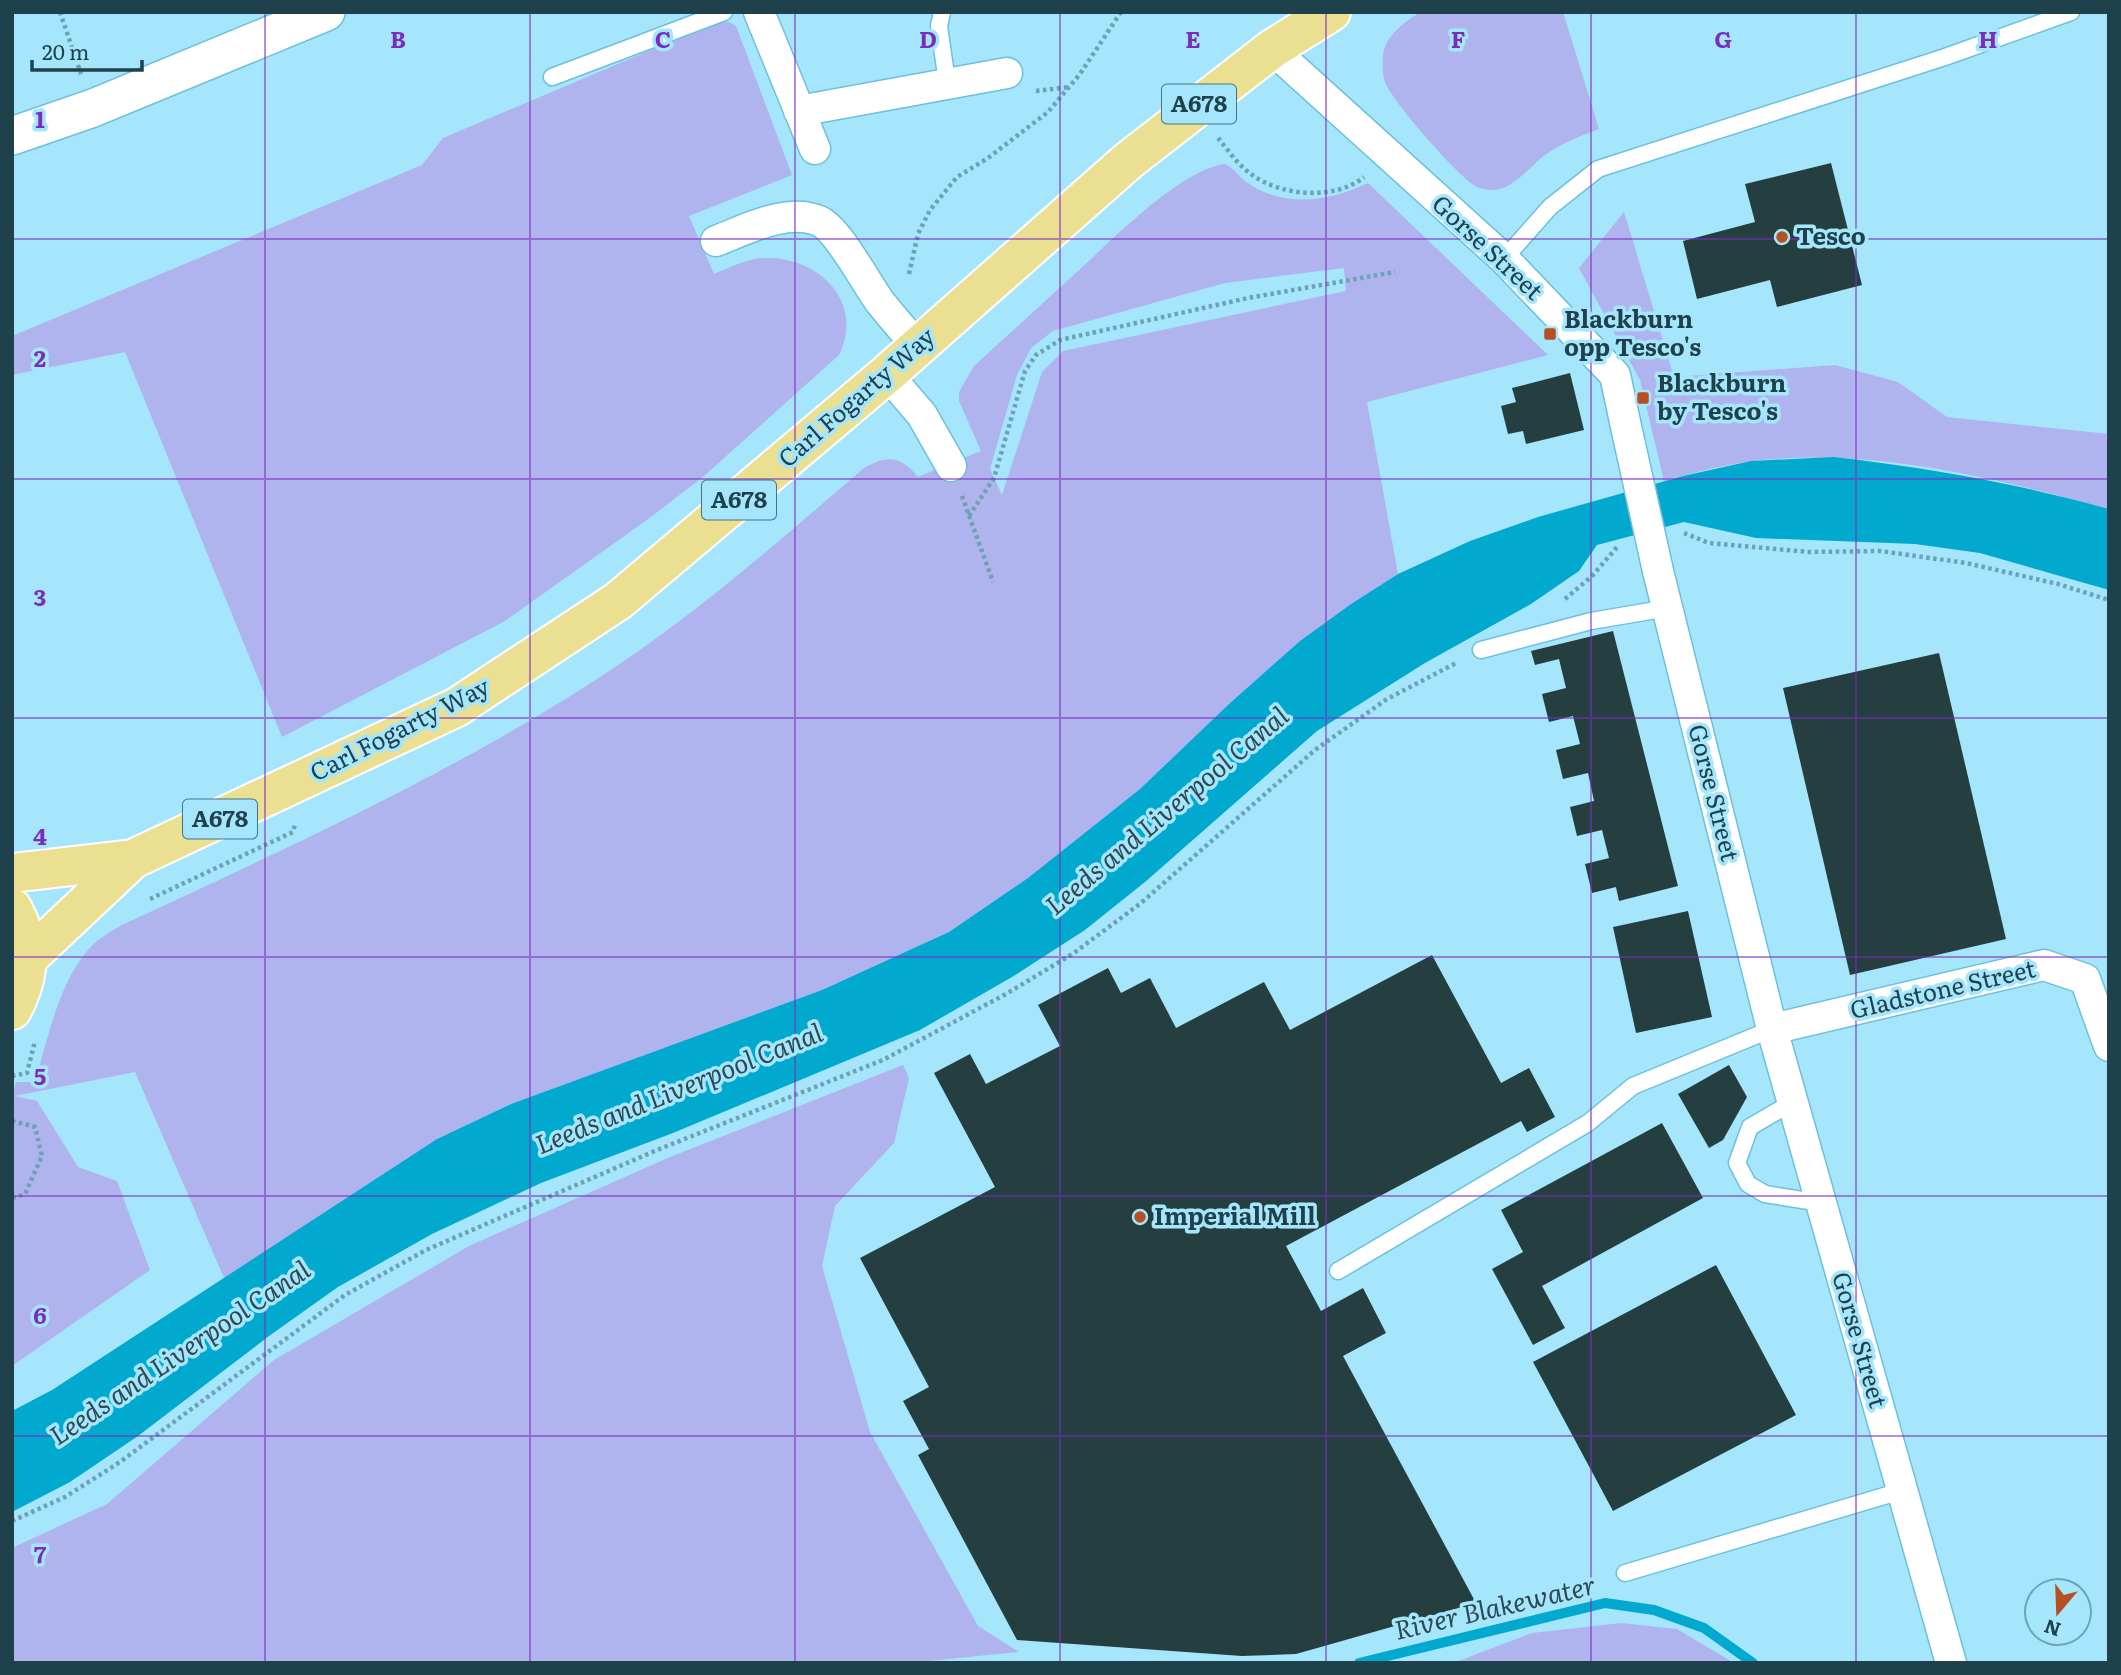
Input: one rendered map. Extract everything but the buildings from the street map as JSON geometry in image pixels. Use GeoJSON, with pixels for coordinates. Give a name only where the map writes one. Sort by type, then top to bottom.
{"type":"FeatureCollection","features":[{"type":"Feature","properties":{"kind":"highway","name":"Carl Fogarty Way"},"geometry":{"type":"LineString","coordinates":[[28,958],[133,859],[457,706],[618,601],[887,374],[1128,161],[1272,49],[1331,12]]}},
{"type":"Feature","properties":{"kind":"highway","name":"Carl Fogarty Way"},"geometry":{"type":"LineString","coordinates":[[12,873],[133,859]]}},
{"type":"Feature","properties":{"kind":"highway"},"geometry":{"type":"LineString","coordinates":[[12,908],[22,926],[28,958],[23,989],[24,1023]]}},
{"type":"Feature","properties":{"kind":"street"},"geometry":{"type":"LineString","coordinates":[[12,136],[93,108],[326,12]]}},
{"type":"Feature","properties":{"kind":"street"},"geometry":{"type":"LineString","coordinates":[[759,12],[815,149]]}},
{"type":"Feature","properties":{"kind":"street","name":"Gorse Street"},"geometry":{"type":"LineString","coordinates":[[1272,49],[1503,259],[1615,375],[1658,571],[1772,1029],[1951,1663]]}},
{"type":"Feature","properties":{"kind":"street"},"geometry":{"type":"LineString","coordinates":[[799,111],[1007,73]]}},
{"type":"Feature","properties":{"kind":"street"},"geometry":{"type":"LineString","coordinates":[[716,241],[775,218],[820,221],[831,230],[880,302],[918,347]]}},
{"type":"Feature","properties":{"kind":"street"},"geometry":{"type":"LineString","coordinates":[[887,374],[922,415],[951,466]]}},
{"type":"Feature","properties":{"kind":"street","name":"Gladstone Street"},"geometry":{"type":"LineString","coordinates":[[1772,1029],[2044,965],[2085,979],[2109,1046]]}},
{"type":"Feature","properties":{"kind":"lane"},"geometry":{"type":"LineString","coordinates":[[552,77],[724,12]]}},
{"type":"Feature","properties":{"kind":"lane"},"geometry":{"type":"LineString","coordinates":[[942,12],[939,26],[947,82]]}},
{"type":"Feature","properties":{"kind":"lane"},"geometry":{"type":"LineString","coordinates":[[1503,259],[1550,207],[1598,169],[1945,57],[2071,12]]}},
{"type":"Feature","properties":{"kind":"lane"},"geometry":{"type":"LineString","coordinates":[[1481,650],[1591,621],[1668,608]]}},
{"type":"Feature","properties":{"kind":"lane"},"geometry":{"type":"LineString","coordinates":[[1338,1271],[1588,1123],[1633,1086],[1772,1029]]}},
{"type":"Feature","properties":{"kind":"lane"},"geometry":{"type":"LineString","coordinates":[[1793,1102],[1750,1127],[1737,1163],[1748,1184],[1765,1194],[1821,1203]]}},
{"type":"Feature","properties":{"kind":"lane"},"geometry":{"type":"LineString","coordinates":[[1625,1573],[1901,1491]]}},
{"type":"Feature","properties":{"kind":"path"},"geometry":{"type":"LineString","coordinates":[[61,12],[93,108]]}},
{"type":"Feature","properties":{"kind":"path"},"geometry":{"type":"LineString","coordinates":[[909,274],[918,234],[937,202],[957,177],[989,158],[1048,112],[1080,74],[1121,12]]}},
{"type":"Feature","properties":{"kind":"path"},"geometry":{"type":"LineString","coordinates":[[1195,108],[1232,156],[1251,175],[1274,186],[1301,193],[1325,192],[1356,184],[1389,156]]}},
{"type":"Feature","properties":{"kind":"path"},"geometry":{"type":"LineString","coordinates":[[969,516],[994,478],[1025,371],[1036,355],[1060,340],[1248,298],[1395,271]]}},
{"type":"Feature","properties":{"kind":"path"},"geometry":{"type":"LineString","coordinates":[[951,466],[993,582]]}},
{"type":"Feature","properties":{"kind":"path"},"geometry":{"type":"LineString","coordinates":[[1680,531],[1709,543],[1809,552],[1880,551],[1966,563],[2058,584],[2109,600]]}},
{"type":"Feature","properties":{"kind":"path"},"geometry":{"type":"LineString","coordinates":[[1557,606],[1592,576],[1615,547],[1628,544]]}},
{"type":"Feature","properties":{"kind":"path"},"geometry":{"type":"LineString","coordinates":[[12,1521],[65,1497],[120,1462],[345,1295],[426,1250],[633,1160],[883,1060],[1006,994],[1074,953],[1141,903],[1315,750],[1387,699],[1481,650]]}},
{"type":"Feature","properties":{"kind":"path"},"geometry":{"type":"LineString","coordinates":[[139,905],[161,892],[293,832],[307,778]]}},
{"type":"Feature","properties":{"kind":"path"},"geometry":{"type":"LineString","coordinates":[[12,1076],[27,1073],[24,1023]]}},
{"type":"Feature","properties":{"kind":"path"},"geometry":{"type":"LineString","coordinates":[[12,1121],[34,1127],[42,1156],[25,1194],[12,1198]]}},
{"type":"Feature","properties":{"kind":"shaded area"},"geometry":{"type":"Polygon","coordinates":[[[1421,12],[1563,12],[1599,129],[1551,151],[1507,186],[1493,190],[1477,187],[1426,138],[1399,105],[1385,82],[1383,62],[1386,44],[1399,28],[1421,12]]]}},
{"type":"Feature","properties":{"kind":"shaded area"},"geometry":{"type":"Polygon","coordinates":[[[719,21],[736,26],[792,175],[689,216],[714,274],[746,261],[766,258],[803,265],[832,286],[846,317],[846,336],[839,355],[704,476],[505,621],[282,737],[125,352],[12,375],[12,336],[422,165],[443,138],[719,21]]]}},
{"type":"Feature","properties":{"kind":"shaded area"},"geometry":{"type":"Polygon","coordinates":[[[1225,164],[1260,190],[1291,199],[1338,195],[1368,183],[1548,355],[1367,402],[1398,574],[1300,641],[1140,789],[1028,878],[949,932],[822,990],[511,1104],[437,1139],[224,1278],[135,1072],[15,1096],[37,1101],[78,1167],[117,1181],[150,1270],[12,1366],[12,1096],[16,1082],[35,1082],[60,999],[75,968],[92,946],[122,925],[379,803],[504,736],[565,699],[686,616],[864,468],[893,459],[905,464],[918,477],[981,451],[959,401],[959,392],[974,366],[1147,208],[1207,169],[1225,164]],[[1344,268],[1225,283],[1053,331],[1031,348],[1017,375],[990,469],[1002,495],[1042,372],[1063,351],[1346,291],[1344,268]]]}},
{"type":"Feature","properties":{"kind":"shaded area"},"geometry":{"type":"Polygon","coordinates":[[[1624,212],[1674,377],[1835,365],[1898,382],[1947,417],[2109,434],[2109,509],[1977,476],[1842,458],[1752,461],[1664,481],[1640,380],[1579,268],[1624,212]]]}},
{"type":"Feature","properties":{"kind":"shaded area"},"geometry":{"type":"Polygon","coordinates":[[[903,1065],[909,1078],[894,1143],[835,1206],[822,1266],[870,1432],[978,1626],[1019,1652],[909,1663],[12,1663],[12,1548],[107,1504],[274,1360],[469,1246],[670,1157],[903,1065]]]}},
{"type":"Feature","properties":{"kind":"shaded area"},"geometry":{"type":"Polygon","coordinates":[[[1621,1623],[1677,1629],[1734,1663],[1453,1663],[1532,1633],[1621,1623]]]}},
{"type":"Feature","properties":{"kind":"water","name":"Leeds and Liverpool Canal"},"geometry":{"type":"Polygon","coordinates":[[[1833,457],[1972,477],[2109,509],[2109,590],[1980,553],[1915,544],[1756,538],[1684,522],[1597,545],[1579,571],[1531,604],[1425,663],[1317,731],[1145,882],[1085,930],[1012,977],[920,1030],[673,1133],[541,1183],[432,1234],[338,1287],[138,1436],[70,1482],[12,1512],[12,1411],[52,1390],[437,1139],[511,1104],[822,990],[949,932],[1028,878],[1140,789],[1300,641],[1398,574],[1470,541],[1538,517],[1683,476],[1751,461],[1833,457]]]}},
{"type":"Feature","properties":{"kind":"waterway","name":"River Blakewater"},"geometry":{"type":"LineString","coordinates":[[1359,1663],[1605,1603],[1654,1610],[1704,1628],[1753,1663]]}},
{"type":"Feature","properties":{"kind":"place","name":"Tesco"},"geometry":{"type":"Point","coordinates":[1782,237]}},
{"type":"Feature","properties":{"kind":"place","name":"Blackburn opp Tesco's"},"geometry":{"type":"Point","coordinates":[1550,334]}},
{"type":"Feature","properties":{"kind":"place","name":"Blackburn by Tesco's"},"geometry":{"type":"Point","coordinates":[1643,398]}},
{"type":"Feature","properties":{"kind":"place","name":"Imperial Mill"},"geometry":{"type":"Point","coordinates":[1140,1217]}}]}
